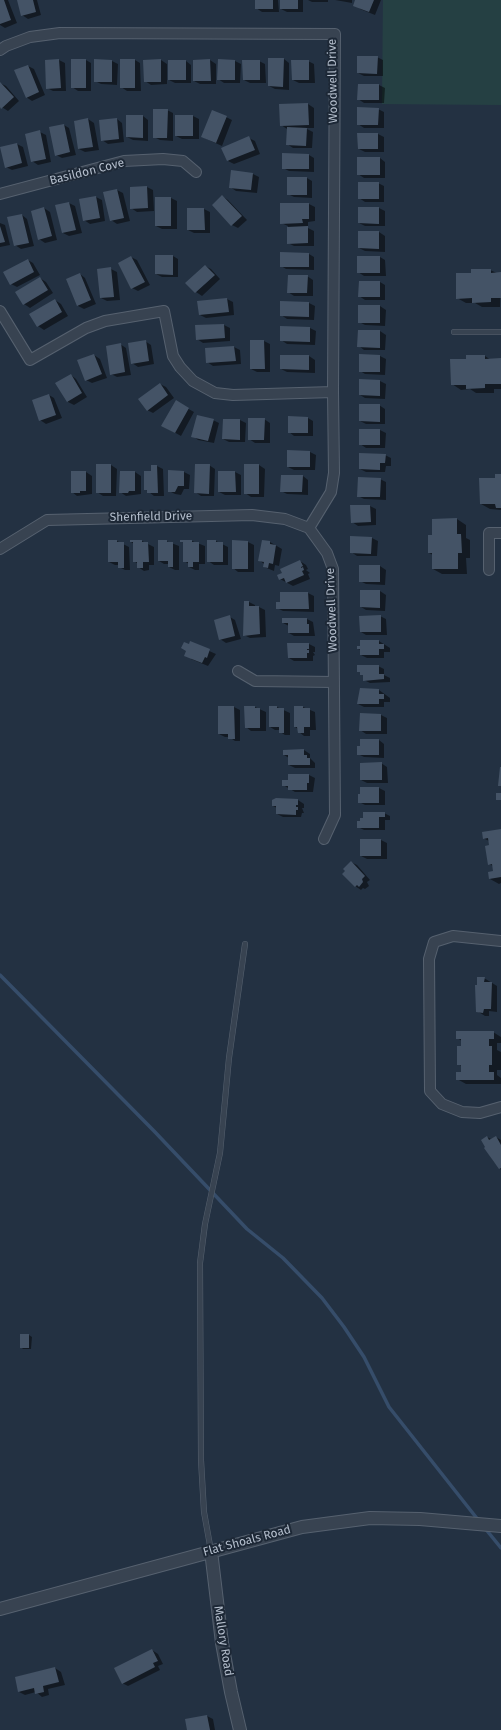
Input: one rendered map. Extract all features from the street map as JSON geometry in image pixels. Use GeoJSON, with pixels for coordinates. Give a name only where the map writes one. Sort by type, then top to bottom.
{"type":"FeatureCollection","features":[{"type":"Feature","properties":{"kind":"street","name":"Woodwell Drive"},"geometry":{"type":"LineString","coordinates":[[0,50],[6,46],[30,37],[60,33],[335,34],[334,473],[330,492],[308,528],[327,553],[333,569],[335,815],[324,839]]}},
{"type":"Feature","properties":{"kind":"street","name":"Basildon Cove"},"geometry":{"type":"LineString","coordinates":[[0,194],[124,162],[163,159],[183,161],[196,172]]}},
{"type":"Feature","properties":{"kind":"street"},"geometry":{"type":"LineString","coordinates":[[0,311],[30,360],[86,328],[105,321],[164,311],[173,356],[193,381],[215,393],[233,395],[333,392]]}},
{"type":"Feature","properties":{"kind":"street","name":"Shenfield Drive"},"geometry":{"type":"LineString","coordinates":[[0,549],[48,520],[252,515],[286,519],[308,528]]}},
{"type":"Feature","properties":{"kind":"street"},"geometry":{"type":"LineString","coordinates":[[489,570],[489,533],[501,533]]}},
{"type":"Feature","properties":{"kind":"street"},"geometry":{"type":"LineString","coordinates":[[238,671],[255,681],[334,682]]}},
{"type":"Feature","properties":{"kind":"street"},"geometry":{"type":"LineString","coordinates":[[501,941],[453,936],[434,942],[429,959],[430,1091],[442,1104],[462,1112],[480,1113],[501,1107]]}},
{"type":"Feature","properties":{"kind":"street","name":"Flat Shoals Road"},"geometry":{"type":"LineString","coordinates":[[0,1609],[302,1527],[370,1518],[420,1519],[501,1526]]}},
{"type":"Feature","properties":{"kind":"street","name":"Mallory Road"},"geometry":{"type":"LineString","coordinates":[[211,1551],[222,1643],[240,1730]]}},
{"type":"Feature","properties":{"kind":"lane"},"geometry":{"type":"LineString","coordinates":[[454,332],[501,332]]}},
{"type":"Feature","properties":{"kind":"lane"},"geometry":{"type":"LineString","coordinates":[[211,1551],[204,1512],[201,1460],[200,1263],[205,1224],[220,1153],[228,1058],[245,944]]}},
{"type":"Feature","properties":{"kind":"green space"},"geometry":{"type":"Polygon","coordinates":[[[383,0],[501,0],[501,105],[382,104],[383,0]]]}},
{"type":"Feature","properties":{"kind":"building"},"geometry":{"type":"Polygon","coordinates":[[[0,0],[4,0],[11,20],[0,24],[0,0]]]}},
{"type":"Feature","properties":{"kind":"building"},"geometry":{"type":"Polygon","coordinates":[[[17,0],[33,0],[36,12],[21,16],[17,0]]]}},
{"type":"Feature","properties":{"kind":"building"},"geometry":{"type":"Polygon","coordinates":[[[255,0],[273,0],[273,9],[255,9],[255,0]]]}},
{"type":"Feature","properties":{"kind":"building"},"geometry":{"type":"Polygon","coordinates":[[[280,0],[298,0],[298,9],[280,9],[280,0]]]}},
{"type":"Feature","properties":{"kind":"building"},"geometry":{"type":"Polygon","coordinates":[[[355,0],[374,0],[369,12],[353,6],[355,0]]]}},
{"type":"Feature","properties":{"kind":"building"},"geometry":{"type":"Polygon","coordinates":[[[357,56],[378,56],[377,74],[357,73],[357,56]]]}},
{"type":"Feature","properties":{"kind":"building"},"geometry":{"type":"Polygon","coordinates":[[[268,58],[284,58],[283,87],[268,86],[268,58]]]}},
{"type":"Feature","properties":{"kind":"building"},"geometry":{"type":"Polygon","coordinates":[[[59,59],[61,88],[46,89],[45,60],[59,59]]]}},
{"type":"Feature","properties":{"kind":"building"},"geometry":{"type":"Polygon","coordinates":[[[71,59],[86,59],[86,88],[71,88],[71,59]]]}},
{"type":"Feature","properties":{"kind":"building"},"geometry":{"type":"Polygon","coordinates":[[[94,59],[112,60],[112,82],[94,82],[94,59]]]}},
{"type":"Feature","properties":{"kind":"building"},"geometry":{"type":"Polygon","coordinates":[[[120,59],[135,59],[135,88],[120,88],[120,59]]]}},
{"type":"Feature","properties":{"kind":"building"},"geometry":{"type":"Polygon","coordinates":[[[161,59],[161,82],[144,82],[143,60],[161,59]]]}},
{"type":"Feature","properties":{"kind":"building"},"geometry":{"type":"Polygon","coordinates":[[[210,59],[211,81],[193,81],[193,60],[210,59]]]}},
{"type":"Feature","properties":{"kind":"building"},"geometry":{"type":"Polygon","coordinates":[[[218,59],[235,60],[235,80],[217,80],[218,59]]]}},
{"type":"Feature","properties":{"kind":"building"},"geometry":{"type":"Polygon","coordinates":[[[168,60],[186,60],[186,80],[168,80],[168,60]]]}},
{"type":"Feature","properties":{"kind":"building"},"geometry":{"type":"Polygon","coordinates":[[[242,60],[260,60],[260,80],[243,80],[242,60]]]}},
{"type":"Feature","properties":{"kind":"building"},"geometry":{"type":"Polygon","coordinates":[[[291,60],[309,60],[309,80],[292,80],[291,60]]]}},
{"type":"Feature","properties":{"kind":"building"},"geometry":{"type":"Polygon","coordinates":[[[28,65],[39,92],[26,98],[14,70],[28,65]]]}},
{"type":"Feature","properties":{"kind":"building"},"geometry":{"type":"Polygon","coordinates":[[[0,82],[14,97],[1,109],[0,107],[0,82]]]}},
{"type":"Feature","properties":{"kind":"building"},"geometry":{"type":"Polygon","coordinates":[[[358,84],[379,84],[379,100],[357,100],[358,84]]]}},
{"type":"Feature","properties":{"kind":"building"},"geometry":{"type":"Polygon","coordinates":[[[308,103],[309,125],[280,126],[279,104],[308,103]]]}},
{"type":"Feature","properties":{"kind":"building"},"geometry":{"type":"Polygon","coordinates":[[[357,107],[379,108],[378,125],[357,125],[357,107]]]}},
{"type":"Feature","properties":{"kind":"building"},"geometry":{"type":"Polygon","coordinates":[[[153,109],[168,109],[167,138],[153,138],[153,109]]]}},
{"type":"Feature","properties":{"kind":"building"},"geometry":{"type":"Polygon","coordinates":[[[212,110],[227,116],[216,143],[201,137],[212,110]]]}},
{"type":"Feature","properties":{"kind":"building"},"geometry":{"type":"Polygon","coordinates":[[[126,115],[143,115],[143,138],[126,137],[126,115]]]}},
{"type":"Feature","properties":{"kind":"building"},"geometry":{"type":"Polygon","coordinates":[[[175,115],[193,115],[193,136],[175,136],[175,115]]]}},
{"type":"Feature","properties":{"kind":"building"},"geometry":{"type":"Polygon","coordinates":[[[88,118],[93,147],[78,149],[74,121],[88,118]]]}},
{"type":"Feature","properties":{"kind":"building"},"geometry":{"type":"Polygon","coordinates":[[[117,118],[119,139],[101,141],[99,120],[117,118]]]}},
{"type":"Feature","properties":{"kind":"building"},"geometry":{"type":"Polygon","coordinates":[[[64,124],[70,152],[55,156],[49,127],[64,124]]]}},
{"type":"Feature","properties":{"kind":"building"},"geometry":{"type":"Polygon","coordinates":[[[287,127],[307,128],[306,146],[286,145],[287,127]]]}},
{"type":"Feature","properties":{"kind":"building"},"geometry":{"type":"Polygon","coordinates":[[[40,130],[46,159],[31,162],[25,134],[40,130]]]}},
{"type":"Feature","properties":{"kind":"building"},"geometry":{"type":"Polygon","coordinates":[[[357,133],[378,133],[378,149],[358,149],[357,133]]]}},
{"type":"Feature","properties":{"kind":"building"},"geometry":{"type":"Polygon","coordinates":[[[249,136],[255,150],[227,161],[221,148],[249,136]]]}},
{"type":"Feature","properties":{"kind":"building"},"geometry":{"type":"Polygon","coordinates":[[[17,143],[22,163],[5,168],[0,147],[17,143]]]}},
{"type":"Feature","properties":{"kind":"building"},"geometry":{"type":"Polygon","coordinates":[[[282,153],[309,154],[309,169],[282,169],[282,153]]]}},
{"type":"Feature","properties":{"kind":"building"},"geometry":{"type":"Polygon","coordinates":[[[357,157],[380,157],[380,175],[357,175],[357,157]]]}},
{"type":"Feature","properties":{"kind":"building"},"geometry":{"type":"Polygon","coordinates":[[[231,170],[253,173],[251,190],[229,188],[231,170]]]}},
{"type":"Feature","properties":{"kind":"building"},"geometry":{"type":"Polygon","coordinates":[[[287,177],[307,177],[307,195],[287,195],[287,177]]]}},
{"type":"Feature","properties":{"kind":"building"},"geometry":{"type":"Polygon","coordinates":[[[358,182],[379,182],[379,199],[358,199],[358,182]]]}},
{"type":"Feature","properties":{"kind":"building"},"geometry":{"type":"Polygon","coordinates":[[[147,186],[148,208],[130,209],[130,187],[147,186]]]}},
{"type":"Feature","properties":{"kind":"building"},"geometry":{"type":"Polygon","coordinates":[[[117,189],[124,218],[110,221],[103,192],[117,189]]]}},
{"type":"Feature","properties":{"kind":"building"},"geometry":{"type":"Polygon","coordinates":[[[222,195],[242,216],[231,226],[212,205],[222,195]]]}},
{"type":"Feature","properties":{"kind":"building"},"geometry":{"type":"Polygon","coordinates":[[[96,196],[100,218],[83,221],[79,199],[96,196]]]}},
{"type":"Feature","properties":{"kind":"building"},"geometry":{"type":"Polygon","coordinates":[[[155,197],[171,197],[171,226],[155,226],[155,197]]]}},
{"type":"Feature","properties":{"kind":"building"},"geometry":{"type":"Polygon","coordinates":[[[69,202],[76,230],[62,233],[55,205],[69,202]]]}},
{"type":"Feature","properties":{"kind":"building"},"geometry":{"type":"Polygon","coordinates":[[[280,203],[309,203],[309,219],[302,219],[303,223],[280,224],[280,203]]]}},
{"type":"Feature","properties":{"kind":"building"},"geometry":{"type":"Polygon","coordinates":[[[44,207],[52,236],[38,240],[31,211],[44,207]]]}},
{"type":"Feature","properties":{"kind":"building"},"geometry":{"type":"Polygon","coordinates":[[[358,207],[379,207],[379,224],[358,223],[358,207]]]}},
{"type":"Feature","properties":{"kind":"building"},"geometry":{"type":"Polygon","coordinates":[[[187,208],[204,208],[205,230],[187,230],[187,208]]]}},
{"type":"Feature","properties":{"kind":"building"},"geometry":{"type":"Polygon","coordinates":[[[22,214],[29,243],[14,246],[7,217],[22,214]]]}},
{"type":"Feature","properties":{"kind":"building"},"geometry":{"type":"Polygon","coordinates":[[[0,226],[5,242],[0,243],[0,226]]]}},
{"type":"Feature","properties":{"kind":"building"},"geometry":{"type":"Polygon","coordinates":[[[308,226],[308,243],[287,244],[287,227],[308,226]]]}},
{"type":"Feature","properties":{"kind":"building"},"geometry":{"type":"Polygon","coordinates":[[[358,231],[379,231],[379,249],[358,248],[358,231]]]}},
{"type":"Feature","properties":{"kind":"building"},"geometry":{"type":"Polygon","coordinates":[[[280,252],[309,253],[309,267],[280,267],[280,252]]]}},
{"type":"Feature","properties":{"kind":"building"},"geometry":{"type":"Polygon","coordinates":[[[155,255],[173,255],[173,275],[155,274],[155,255]]]}},
{"type":"Feature","properties":{"kind":"building"},"geometry":{"type":"Polygon","coordinates":[[[131,256],[145,282],[131,289],[118,263],[131,256]]]}},
{"type":"Feature","properties":{"kind":"building"},"geometry":{"type":"Polygon","coordinates":[[[357,256],[380,256],[380,273],[357,273],[357,256]]]}},
{"type":"Feature","properties":{"kind":"building"},"geometry":{"type":"Polygon","coordinates":[[[28,259],[34,272],[10,285],[3,272],[28,259]]]}},
{"type":"Feature","properties":{"kind":"building"},"geometry":{"type":"Polygon","coordinates":[[[205,265],[215,275],[195,293],[185,283],[205,265]]]}},
{"type":"Feature","properties":{"kind":"building"},"geometry":{"type":"Polygon","coordinates":[[[111,267],[114,297],[100,298],[97,269],[111,267]]]}},
{"type":"Feature","properties":{"kind":"building"},"geometry":{"type":"Polygon","coordinates":[[[471,269],[491,269],[491,273],[501,272],[501,298],[491,298],[491,302],[472,303],[472,298],[456,299],[456,273],[471,273],[471,269]]]}},
{"type":"Feature","properties":{"kind":"building"},"geometry":{"type":"Polygon","coordinates":[[[80,273],[91,300],[77,306],[66,279],[80,273]]]}},
{"type":"Feature","properties":{"kind":"building"},"geometry":{"type":"Polygon","coordinates":[[[288,275],[308,275],[307,293],[287,293],[288,275]]]}},
{"type":"Feature","properties":{"kind":"building"},"geometry":{"type":"Polygon","coordinates":[[[40,277],[48,290],[23,305],[15,292],[40,277]]]}},
{"type":"Feature","properties":{"kind":"building"},"geometry":{"type":"Polygon","coordinates":[[[359,281],[380,281],[380,297],[358,297],[359,281]]]}},
{"type":"Feature","properties":{"kind":"building"},"geometry":{"type":"Polygon","coordinates":[[[227,298],[229,312],[199,315],[197,301],[227,298]]]}},
{"type":"Feature","properties":{"kind":"building"},"geometry":{"type":"Polygon","coordinates":[[[55,299],[62,312],[37,327],[29,314],[55,299]]]}},
{"type":"Feature","properties":{"kind":"building"},"geometry":{"type":"Polygon","coordinates":[[[280,301],[309,302],[309,317],[280,316],[280,301]]]}},
{"type":"Feature","properties":{"kind":"building"},"geometry":{"type":"Polygon","coordinates":[[[358,305],[380,305],[380,323],[358,323],[358,305]]]}},
{"type":"Feature","properties":{"kind":"building"},"geometry":{"type":"Polygon","coordinates":[[[224,324],[225,338],[196,340],[195,325],[224,324]]]}},
{"type":"Feature","properties":{"kind":"building"},"geometry":{"type":"Polygon","coordinates":[[[280,326],[310,327],[310,342],[280,341],[280,326]]]}},
{"type":"Feature","properties":{"kind":"building"},"geometry":{"type":"Polygon","coordinates":[[[358,330],[380,330],[380,348],[357,347],[358,330]]]}},
{"type":"Feature","properties":{"kind":"building"},"geometry":{"type":"Polygon","coordinates":[[[146,340],[149,361],[131,364],[128,343],[146,340]]]}},
{"type":"Feature","properties":{"kind":"building"},"geometry":{"type":"Polygon","coordinates":[[[250,340],[264,340],[265,369],[250,369],[250,340]]]}},
{"type":"Feature","properties":{"kind":"building"},"geometry":{"type":"Polygon","coordinates":[[[121,343],[125,372],[110,375],[106,346],[121,343]]]}},
{"type":"Feature","properties":{"kind":"building"},"geometry":{"type":"Polygon","coordinates":[[[234,346],[236,361],[206,363],[205,348],[234,346]]]}},
{"type":"Feature","properties":{"kind":"building"},"geometry":{"type":"Polygon","coordinates":[[[94,354],[102,374],[85,381],[77,360],[94,354]]]}},
{"type":"Feature","properties":{"kind":"building"},"geometry":{"type":"Polygon","coordinates":[[[359,354],[380,355],[380,372],[359,372],[359,354]]]}},
{"type":"Feature","properties":{"kind":"building"},"geometry":{"type":"Polygon","coordinates":[[[280,355],[309,355],[309,370],[280,369],[280,355]]]}},
{"type":"Feature","properties":{"kind":"building"},"geometry":{"type":"Polygon","coordinates":[[[466,355],[485,355],[485,359],[501,358],[501,384],[485,384],[485,388],[466,389],[466,385],[451,385],[450,359],[466,359],[466,355]]]}},
{"type":"Feature","properties":{"kind":"building"},"geometry":{"type":"Polygon","coordinates":[[[71,374],[82,393],[67,402],[55,383],[71,374]]]}},
{"type":"Feature","properties":{"kind":"building"},"geometry":{"type":"Polygon","coordinates":[[[359,379],[380,380],[380,396],[359,395],[359,379]]]}},
{"type":"Feature","properties":{"kind":"building"},"geometry":{"type":"Polygon","coordinates":[[[160,383],[168,395],[147,411],[138,399],[160,383]]]}},
{"type":"Feature","properties":{"kind":"building"},"geometry":{"type":"Polygon","coordinates":[[[49,394],[56,415],[39,421],[32,400],[49,394]]]}},
{"type":"Feature","properties":{"kind":"building"},"geometry":{"type":"Polygon","coordinates":[[[176,400],[189,408],[175,433],[161,426],[176,400]]]}},
{"type":"Feature","properties":{"kind":"building"},"geometry":{"type":"Polygon","coordinates":[[[359,404],[380,404],[380,422],[359,421],[359,404]]]}},
{"type":"Feature","properties":{"kind":"building"},"geometry":{"type":"Polygon","coordinates":[[[197,415],[214,419],[208,441],[191,437],[197,415]]]}},
{"type":"Feature","properties":{"kind":"building"},"geometry":{"type":"Polygon","coordinates":[[[288,416],[308,417],[308,433],[288,433],[288,416]]]}},
{"type":"Feature","properties":{"kind":"building"},"geometry":{"type":"Polygon","coordinates":[[[248,418],[265,418],[264,440],[248,440],[248,418]]]}},
{"type":"Feature","properties":{"kind":"building"},"geometry":{"type":"Polygon","coordinates":[[[223,419],[240,419],[240,440],[222,439],[223,419]]]}},
{"type":"Feature","properties":{"kind":"building"},"geometry":{"type":"Polygon","coordinates":[[[359,429],[380,429],[380,445],[359,445],[359,429]]]}},
{"type":"Feature","properties":{"kind":"building"},"geometry":{"type":"Polygon","coordinates":[[[287,450],[310,451],[310,467],[287,467],[287,450]]]}},
{"type":"Feature","properties":{"kind":"building"},"geometry":{"type":"Polygon","coordinates":[[[359,453],[386,454],[385,463],[380,463],[380,470],[359,469],[359,453]]]}},
{"type":"Feature","properties":{"kind":"building"},"geometry":{"type":"Polygon","coordinates":[[[96,464],[111,464],[111,493],[96,493],[96,464]]]}},
{"type":"Feature","properties":{"kind":"building"},"geometry":{"type":"Polygon","coordinates":[[[195,464],[210,464],[209,494],[194,493],[195,464]]]}},
{"type":"Feature","properties":{"kind":"building"},"geometry":{"type":"Polygon","coordinates":[[[244,464],[259,464],[259,494],[244,494],[244,464]]]}},
{"type":"Feature","properties":{"kind":"building"},"geometry":{"type":"Polygon","coordinates":[[[151,465],[157,465],[158,493],[147,493],[147,490],[144,490],[144,471],[151,471],[151,465]]]}},
{"type":"Feature","properties":{"kind":"building"},"geometry":{"type":"Polygon","coordinates":[[[168,470],[184,471],[184,486],[178,486],[175,492],[168,492],[168,470]]]}},
{"type":"Feature","properties":{"kind":"building"},"geometry":{"type":"Polygon","coordinates":[[[71,471],[86,471],[86,491],[71,493],[71,471]]]}},
{"type":"Feature","properties":{"kind":"building"},"geometry":{"type":"Polygon","coordinates":[[[120,471],[135,471],[135,491],[119,493],[120,471]]]}},
{"type":"Feature","properties":{"kind":"building"},"geometry":{"type":"Polygon","coordinates":[[[218,471],[235,471],[236,492],[218,492],[218,471]]]}},
{"type":"Feature","properties":{"kind":"building"},"geometry":{"type":"Polygon","coordinates":[[[495,474],[501,474],[501,508],[496,508],[495,504],[480,504],[479,478],[495,478],[495,474]]]}},
{"type":"Feature","properties":{"kind":"building"},"geometry":{"type":"Polygon","coordinates":[[[281,475],[303,475],[302,492],[280,492],[281,475]]]}},
{"type":"Feature","properties":{"kind":"building"},"geometry":{"type":"Polygon","coordinates":[[[358,477],[381,478],[380,497],[357,497],[358,477]]]}},
{"type":"Feature","properties":{"kind":"building"},"geometry":{"type":"Polygon","coordinates":[[[350,505],[370,505],[371,522],[351,523],[350,505]]]}},
{"type":"Feature","properties":{"kind":"building"},"geometry":{"type":"Polygon","coordinates":[[[457,518],[457,534],[461,534],[462,553],[458,553],[458,569],[432,569],[432,553],[428,553],[428,535],[432,535],[432,519],[457,518]]]}},
{"type":"Feature","properties":{"kind":"building"},"geometry":{"type":"Polygon","coordinates":[[[350,536],[372,537],[371,554],[350,553],[350,536]]]}},
{"type":"Feature","properties":{"kind":"building"},"geometry":{"type":"Polygon","coordinates":[[[108,540],[124,542],[124,568],[118,568],[118,562],[108,562],[108,540]]]}},
{"type":"Feature","properties":{"kind":"building"},"geometry":{"type":"Polygon","coordinates":[[[130,540],[142,540],[142,542],[148,542],[149,562],[143,562],[143,568],[137,568],[137,562],[133,562],[133,542],[130,542],[130,540]]]}},
{"type":"Feature","properties":{"kind":"building"},"geometry":{"type":"Polygon","coordinates":[[[158,540],[173,542],[173,567],[168,567],[168,561],[158,561],[158,540]]]}},
{"type":"Feature","properties":{"kind":"building"},"geometry":{"type":"Polygon","coordinates":[[[180,540],[192,540],[192,542],[199,542],[199,562],[193,562],[193,567],[188,567],[188,562],[183,562],[183,542],[180,542],[180,540]]]}},
{"type":"Feature","properties":{"kind":"building"},"geometry":{"type":"Polygon","coordinates":[[[207,540],[223,542],[223,562],[207,562],[207,540]]]}},
{"type":"Feature","properties":{"kind":"building"},"geometry":{"type":"Polygon","coordinates":[[[232,540],[248,541],[248,569],[232,569],[232,540]]]}},
{"type":"Feature","properties":{"kind":"building"},"geometry":{"type":"Polygon","coordinates":[[[262,540],[270,541],[270,544],[276,545],[273,564],[269,563],[268,568],[263,567],[264,562],[258,561],[262,540]]]}},
{"type":"Feature","properties":{"kind":"building"},"geometry":{"type":"Polygon","coordinates":[[[300,560],[303,566],[301,568],[303,567],[304,570],[302,571],[304,575],[286,583],[284,578],[279,580],[277,575],[282,573],[280,569],[300,560]]]}},
{"type":"Feature","properties":{"kind":"building"},"geometry":{"type":"Polygon","coordinates":[[[359,565],[380,565],[380,582],[359,582],[359,565]]]}},
{"type":"Feature","properties":{"kind":"building"},"geometry":{"type":"Polygon","coordinates":[[[360,590],[380,590],[380,608],[360,607],[360,590]]]}},
{"type":"Feature","properties":{"kind":"building"},"geometry":{"type":"Polygon","coordinates":[[[280,592],[308,592],[309,609],[276,609],[276,602],[280,602],[280,592]]]}},
{"type":"Feature","properties":{"kind":"building"},"geometry":{"type":"Polygon","coordinates":[[[244,601],[249,601],[249,606],[259,606],[260,634],[243,636],[244,601]]]}},
{"type":"Feature","properties":{"kind":"building"},"geometry":{"type":"Polygon","coordinates":[[[230,615],[235,636],[219,640],[214,620],[230,615]]]}},
{"type":"Feature","properties":{"kind":"building"},"geometry":{"type":"Polygon","coordinates":[[[381,615],[381,632],[360,632],[359,616],[381,615]]]}},
{"type":"Feature","properties":{"kind":"building"},"geometry":{"type":"Polygon","coordinates":[[[282,618],[307,618],[309,633],[288,633],[288,623],[282,623],[282,618]]]}},
{"type":"Feature","properties":{"kind":"building"},"geometry":{"type":"Polygon","coordinates":[[[360,640],[379,640],[379,644],[384,644],[384,649],[379,649],[379,655],[360,655],[360,649],[357,649],[357,646],[360,646],[360,640]]]}},
{"type":"Feature","properties":{"kind":"building"},"geometry":{"type":"Polygon","coordinates":[[[190,641],[210,649],[207,658],[205,657],[202,663],[184,656],[186,651],[181,648],[184,642],[189,644],[190,641]]]}},
{"type":"Feature","properties":{"kind":"building"},"geometry":{"type":"Polygon","coordinates":[[[287,643],[309,643],[309,649],[307,650],[309,650],[309,653],[307,653],[307,658],[288,658],[287,643]]]}},
{"type":"Feature","properties":{"kind":"building"},"geometry":{"type":"Polygon","coordinates":[[[357,665],[379,665],[379,674],[384,674],[384,679],[363,681],[363,675],[360,675],[360,672],[357,672],[357,665]]]}},
{"type":"Feature","properties":{"kind":"building"},"geometry":{"type":"Polygon","coordinates":[[[360,688],[379,689],[379,694],[384,694],[384,699],[379,699],[379,704],[357,704],[360,688]]]}},
{"type":"Feature","properties":{"kind":"building"},"geometry":{"type":"Polygon","coordinates":[[[218,706],[234,706],[235,739],[228,739],[228,734],[218,734],[218,706]]]}},
{"type":"Feature","properties":{"kind":"building"},"geometry":{"type":"Polygon","coordinates":[[[244,706],[255,706],[255,708],[260,708],[260,728],[245,728],[244,706]]]}},
{"type":"Feature","properties":{"kind":"building"},"geometry":{"type":"Polygon","coordinates":[[[269,706],[284,708],[284,733],[279,733],[279,727],[269,727],[269,706]]]}},
{"type":"Feature","properties":{"kind":"building"},"geometry":{"type":"Polygon","coordinates":[[[294,706],[310,708],[310,727],[304,727],[304,733],[298,733],[297,727],[294,727],[294,706]]]}},
{"type":"Feature","properties":{"kind":"building"},"geometry":{"type":"Polygon","coordinates":[[[360,713],[381,714],[381,731],[359,731],[360,713]]]}},
{"type":"Feature","properties":{"kind":"building"},"geometry":{"type":"Polygon","coordinates":[[[360,739],[379,739],[379,755],[357,755],[357,746],[360,746],[360,739]]]}},
{"type":"Feature","properties":{"kind":"building"},"geometry":{"type":"Polygon","coordinates":[[[304,749],[304,755],[307,755],[307,758],[310,758],[310,765],[288,765],[288,755],[283,755],[283,750],[304,749]]]}},
{"type":"Feature","properties":{"kind":"building"},"geometry":{"type":"Polygon","coordinates":[[[382,762],[382,780],[360,780],[360,763],[382,762]]]}},
{"type":"Feature","properties":{"kind":"building"},"geometry":{"type":"Polygon","coordinates":[[[500,767],[501,786],[498,786],[500,767]]]}},
{"type":"Feature","properties":{"kind":"building"},"geometry":{"type":"Polygon","coordinates":[[[288,774],[309,774],[307,790],[288,790],[288,786],[282,786],[282,780],[288,780],[288,774]]]}},
{"type":"Feature","properties":{"kind":"building"},"geometry":{"type":"Polygon","coordinates":[[[360,787],[379,787],[379,803],[358,803],[360,787]]]}},
{"type":"Feature","properties":{"kind":"building"},"geometry":{"type":"Polygon","coordinates":[[[496,793],[501,793],[501,800],[496,800],[496,793]]]}},
{"type":"Feature","properties":{"kind":"building"},"geometry":{"type":"Polygon","coordinates":[[[276,798],[298,799],[298,805],[296,805],[296,807],[298,807],[298,810],[296,810],[296,815],[276,814],[276,806],[272,806],[272,800],[276,798]]]}},
{"type":"Feature","properties":{"kind":"building"},"geometry":{"type":"Polygon","coordinates":[[[363,812],[385,812],[385,817],[379,817],[379,828],[357,828],[357,821],[360,821],[360,818],[363,818],[363,812]]]}},
{"type":"Feature","properties":{"kind":"building"},"geometry":{"type":"Polygon","coordinates":[[[501,829],[501,877],[489,879],[488,872],[493,871],[492,864],[488,865],[485,846],[489,845],[488,838],[483,839],[482,832],[501,829]]]}},
{"type":"Feature","properties":{"kind":"building"},"geometry":{"type":"Polygon","coordinates":[[[360,839],[381,839],[381,856],[360,856],[360,839]]]}},
{"type":"Feature","properties":{"kind":"building"},"geometry":{"type":"Polygon","coordinates":[[[351,861],[365,876],[359,887],[357,885],[355,887],[342,874],[345,871],[343,869],[351,861]]]}},
{"type":"Feature","properties":{"kind":"building"},"geometry":{"type":"Polygon","coordinates":[[[477,977],[485,977],[484,982],[492,982],[491,1009],[484,1009],[483,1013],[476,1012],[475,985],[477,985],[477,977]]]}},
{"type":"Feature","properties":{"kind":"building"},"geometry":{"type":"Polygon","coordinates":[[[456,1031],[494,1031],[494,1039],[489,1039],[489,1046],[492,1046],[492,1065],[489,1065],[489,1072],[494,1072],[494,1080],[456,1080],[456,1072],[461,1072],[461,1065],[457,1065],[457,1046],[461,1046],[461,1039],[456,1039],[456,1031]]]}},
{"type":"Feature","properties":{"kind":"building"},"geometry":{"type":"Polygon","coordinates":[[[487,1136],[489,1140],[496,1136],[501,1145],[501,1168],[499,1169],[484,1148],[485,1147],[481,1140],[487,1136]]]}},
{"type":"Feature","properties":{"kind":"building"},"geometry":{"type":"Polygon","coordinates":[[[20,1334],[29,1334],[29,1348],[20,1348],[20,1334]]]}},
{"type":"Feature","properties":{"kind":"building"},"geometry":{"type":"Polygon","coordinates":[[[152,1649],[158,1661],[153,1663],[155,1667],[122,1684],[114,1668],[152,1649]]]}},
{"type":"Feature","properties":{"kind":"building"},"geometry":{"type":"Polygon","coordinates":[[[55,1667],[59,1682],[43,1686],[44,1692],[35,1694],[34,1688],[18,1692],[15,1677],[55,1667]]]}},
{"type":"Feature","properties":{"kind":"building"},"geometry":{"type":"Polygon","coordinates":[[[207,1715],[210,1730],[187,1730],[185,1719],[207,1715]]]}},
{"type":"Feature","properties":{"kind":"waterway"},"geometry":{"type":"LineString","coordinates":[[0,975],[154,1131],[247,1229],[283,1258],[322,1298],[364,1357],[389,1407],[479,1521]]}},
{"type":"Feature","properties":{"kind":"waterway"},"geometry":{"type":"LineString","coordinates":[[484,1527],[501,1548]]}}]}
